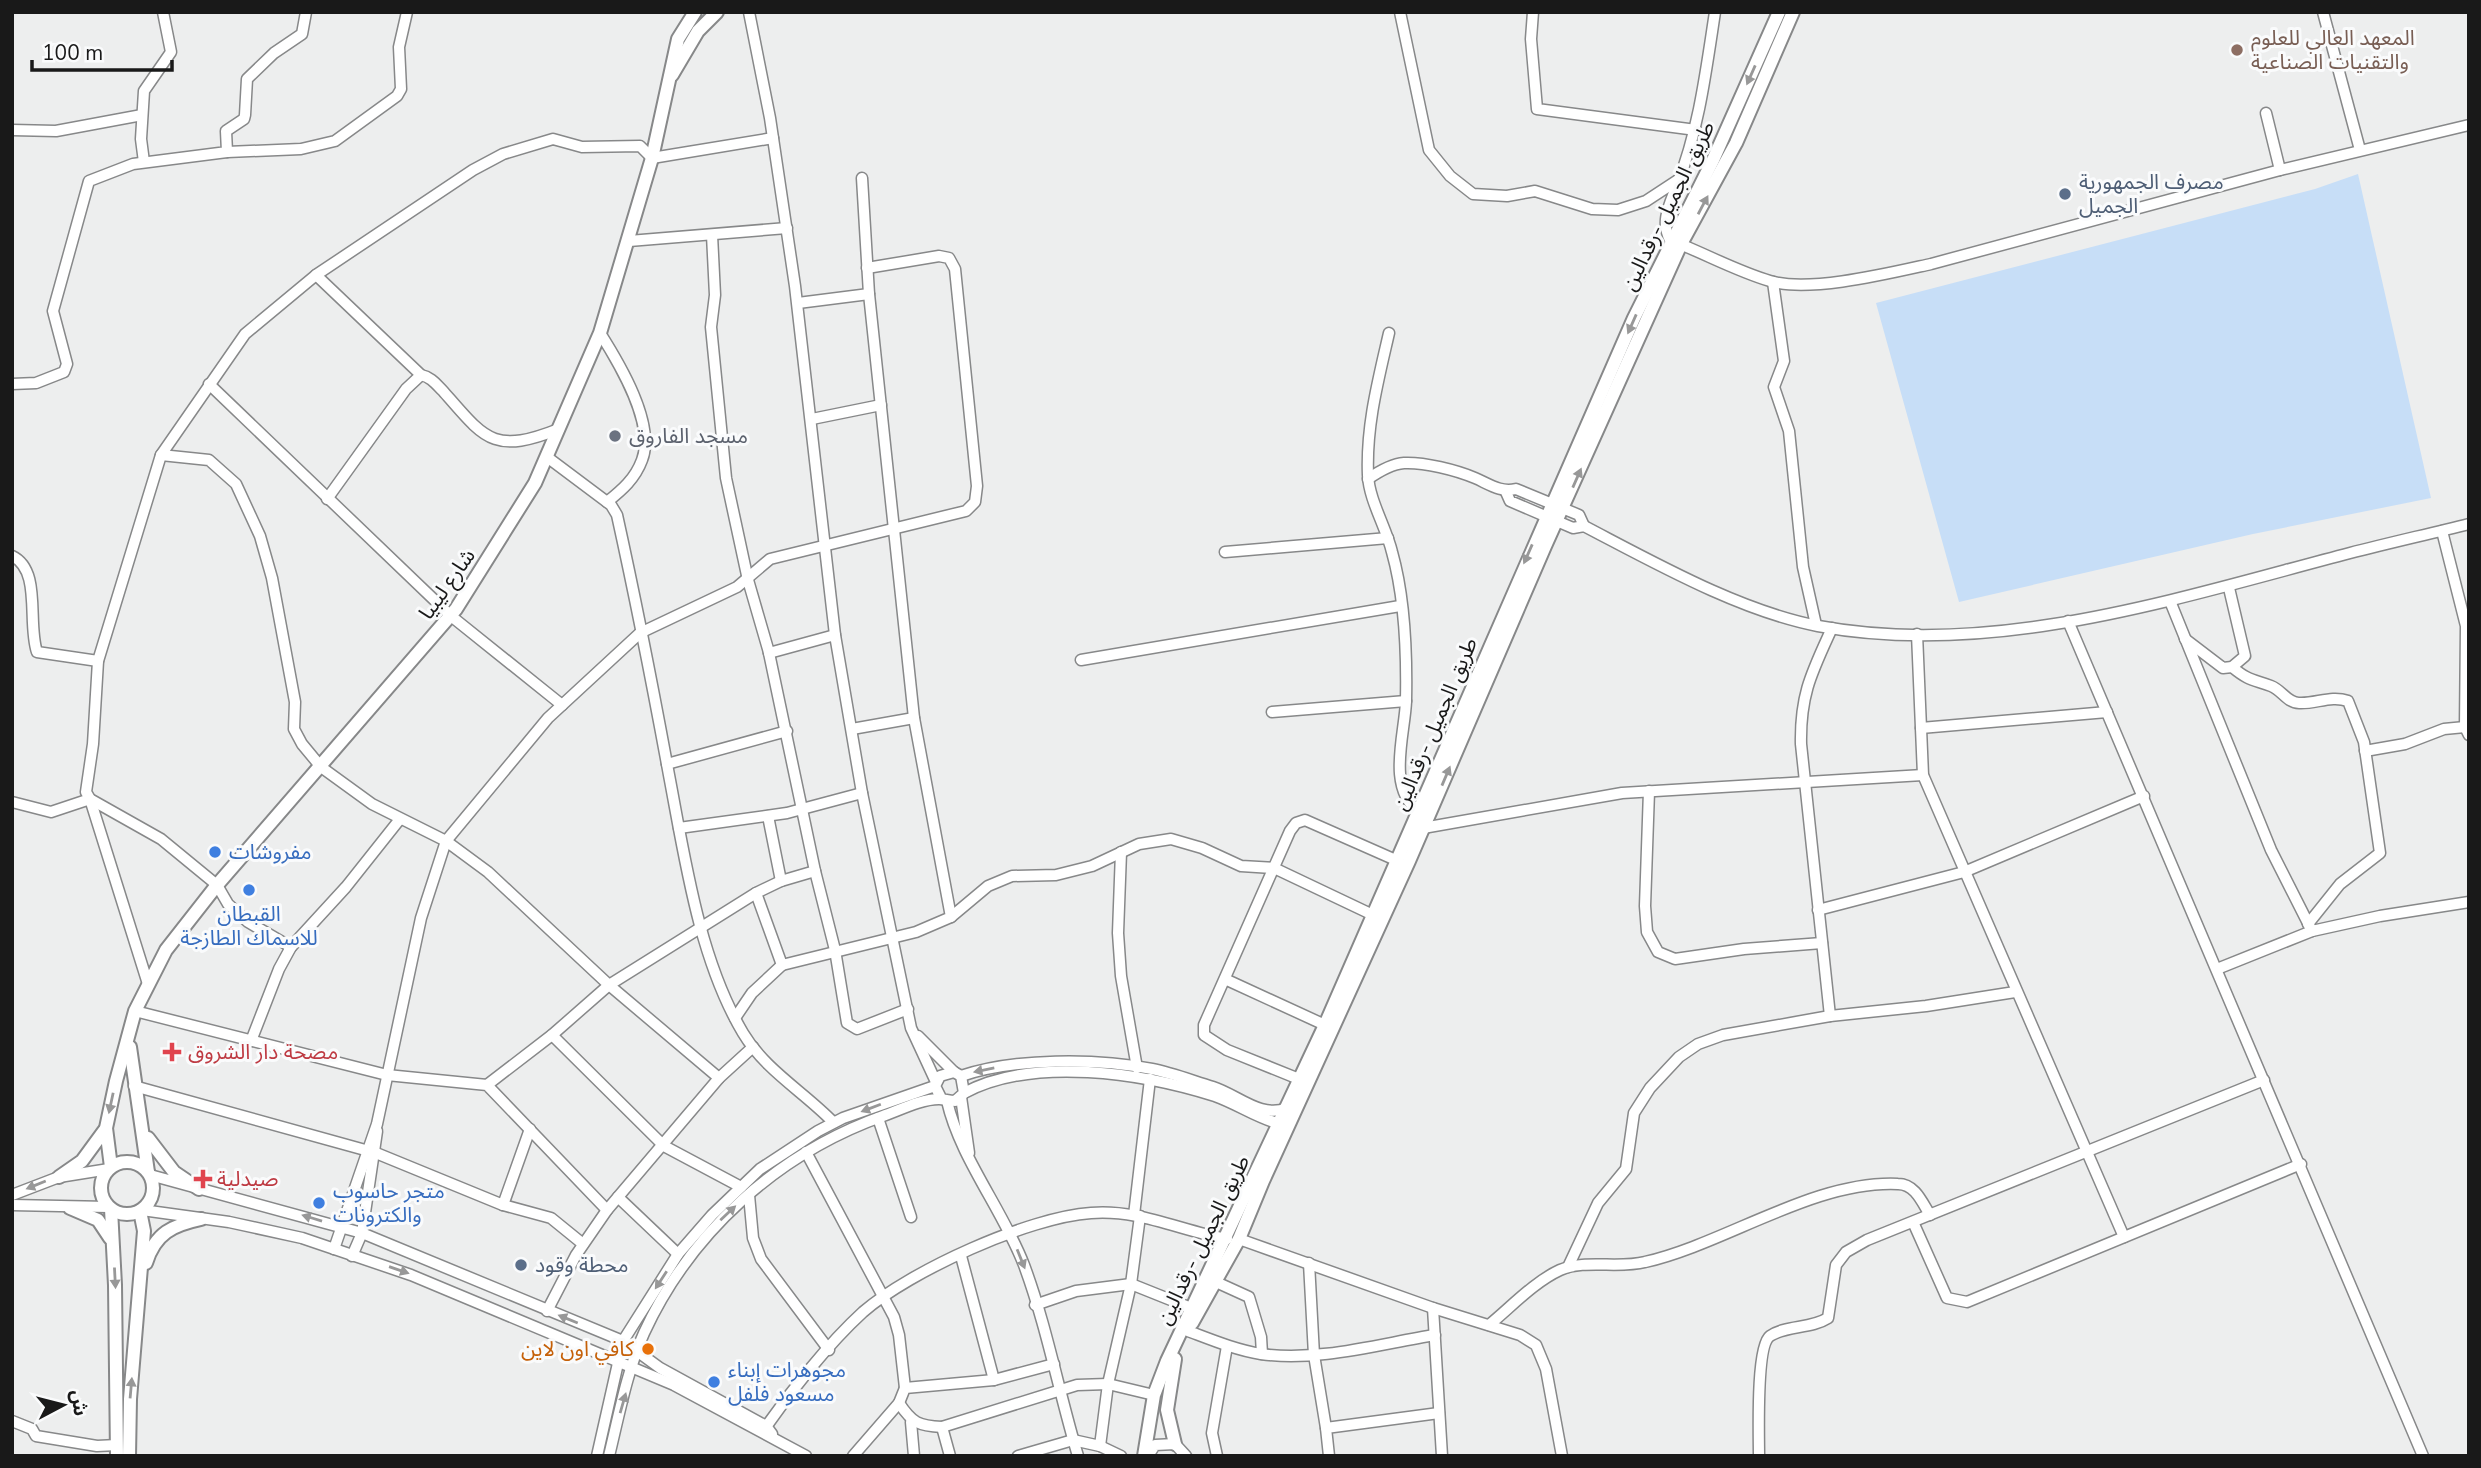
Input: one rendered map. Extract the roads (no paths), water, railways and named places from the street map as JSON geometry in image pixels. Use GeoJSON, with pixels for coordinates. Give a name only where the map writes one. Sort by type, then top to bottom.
{"type":"FeatureCollection","features":[{"type":"Feature","properties":{"kind":"main road","name":"شارع ليبيا"},"geometry":{"type":"LineString","coordinates":[[129,1040],[135,1011],[166,950],[217,885],[451,616],[535,483],[600,333],[652,158],[678,39],[695,12]]}},
{"type":"Feature","properties":{"kind":"main road"},"geometry":{"type":"LineString","coordinates":[[670,78],[698,31],[717,12]]}},
{"type":"Feature","properties":{"kind":"main road","name":"طريق الجميل -رقدالين"},"geometry":{"type":"LineString","coordinates":[[1284,1125],[1287,1108],[1299,1079],[1779,12]]}},
{"type":"Feature","properties":{"kind":"main road","name":"طريق الجميل -رقدالين"},"geometry":{"type":"LineString","coordinates":[[1676,242],[1736,144],[1793,12]]}},
{"type":"Feature","properties":{"kind":"main road","name":"طريق الجميل -رقدالين"},"geometry":{"type":"LineString","coordinates":[[1175,1444],[1168,1420],[1174,1362],[1216,1282],[1284,1125],[1423,828],[1551,519]]}},
{"type":"Feature","properties":{"kind":"main road"},"geometry":{"type":"LineString","coordinates":[[129,1040],[134,1086],[153,1191],[141,1211],[144,1224],[130,1399],[129,1456]]}},
{"type":"Feature","properties":{"kind":"main road"},"geometry":{"type":"LineString","coordinates":[[110,1168],[106,1128],[129,1040]]}},
{"type":"Feature","properties":{"kind":"main road"},"geometry":{"type":"LineString","coordinates":[[141,1122],[163,1161],[199,1189]]}},
{"type":"Feature","properties":{"kind":"main road"},"geometry":{"type":"LineString","coordinates":[[59,1177],[92,1152],[106,1128]]}},
{"type":"Feature","properties":{"kind":"main road"},"geometry":{"type":"LineString","coordinates":[[117,1451],[113,1247],[110,1208],[100,1191],[102,1179],[110,1168],[128,1162],[139,1164],[149,1173]]}},
{"type":"Feature","properties":{"kind":"main road"},"geometry":{"type":"LineString","coordinates":[[70,1208],[98,1220],[113,1247]]}},
{"type":"Feature","properties":{"kind":"main road"},"geometry":{"type":"LineString","coordinates":[[110,1208],[125,1215],[141,1211]]}},
{"type":"Feature","properties":{"kind":"main road"},"geometry":{"type":"LineString","coordinates":[[140,1283],[157,1238],[172,1226],[201,1219]]}},
{"type":"Feature","properties":{"kind":"main road","name":"طريق الجميل -رقدالين"},"geometry":{"type":"LineString","coordinates":[[1146,1456],[1154,1395],[1191,1308],[1233,1239]]}},
{"type":"Feature","properties":{"kind":"street"},"geometry":{"type":"LineString","coordinates":[[144,162],[142,116],[148,82],[171,52],[163,12]]}},
{"type":"Feature","properties":{"kind":"street"},"geometry":{"type":"LineString","coordinates":[[227,152],[226,131],[244,120],[246,115],[247,79],[274,54],[302,34],[306,12]]}},
{"type":"Feature","properties":{"kind":"street"},"geometry":{"type":"LineString","coordinates":[[12,384],[36,383],[64,372],[67,363],[53,311],[86,186],[93,177],[144,162],[227,152],[301,149],[335,141],[397,96],[401,89],[399,47],[407,12]]}},
{"type":"Feature","properties":{"kind":"street"},"geometry":{"type":"LineString","coordinates":[[749,12],[773,138],[798,303],[835,635],[862,793],[911,1028],[952,1124],[1011,1234],[1054,1364],[1059,1393],[1079,1456]]}},
{"type":"Feature","properties":{"kind":"street"},"geometry":{"type":"LineString","coordinates":[[1400,12],[1429,150],[1450,176],[1473,194],[1507,196],[1535,191],[1592,208],[1618,210],[1646,201],[1679,180]]}},
{"type":"Feature","properties":{"kind":"street"},"geometry":{"type":"LineString","coordinates":[[1533,12],[1531,39],[1537,110],[1696,130]]}},
{"type":"Feature","properties":{"kind":"street"},"geometry":{"type":"LineString","coordinates":[[1715,12],[1696,130],[1665,215],[1665,231],[1676,242],[1773,282],[1809,283],[1872,277],[1931,264],[2280,170],[2469,125]]}},
{"type":"Feature","properties":{"kind":"street"},"geometry":{"type":"LineString","coordinates":[[2323,12],[2360,150]]}},
{"type":"Feature","properties":{"kind":"street"},"geometry":{"type":"LineString","coordinates":[[2266,113],[2280,170]]}},
{"type":"Feature","properties":{"kind":"street"},"geometry":{"type":"LineString","coordinates":[[12,130],[56,131],[142,116]]}},
{"type":"Feature","properties":{"kind":"street"},"geometry":{"type":"LineString","coordinates":[[148,984],[86,792],[93,744],[98,661],[161,455],[245,334],[316,275],[473,170],[520,147],[559,139],[582,147],[640,146],[652,158],[773,138]]}},
{"type":"Feature","properties":{"kind":"street"},"geometry":{"type":"LineString","coordinates":[[862,178],[869,294],[892,531],[914,718],[951,917]]}},
{"type":"Feature","properties":{"kind":"street"},"geometry":{"type":"LineString","coordinates":[[629,241],[787,228]]}},
{"type":"Feature","properties":{"kind":"street"},"geometry":{"type":"LineString","coordinates":[[712,235],[715,295],[711,327],[726,478],[748,580],[769,653],[804,807],[815,871],[835,950],[847,1023],[853,1028],[908,1009]]}},
{"type":"Feature","properties":{"kind":"street"},"geometry":{"type":"LineString","coordinates":[[352,1255],[362,1233],[377,1124],[421,918],[446,841],[562,705],[640,633],[748,580],[770,559],[966,511],[975,502],[977,486],[955,269],[949,258],[939,256],[867,268]]}},
{"type":"Feature","properties":{"kind":"street"},"geometry":{"type":"LineString","coordinates":[[316,275],[421,375],[435,383],[485,436],[520,443],[559,429]]}},
{"type":"Feature","properties":{"kind":"street"},"geometry":{"type":"LineString","coordinates":[[1773,282],[1784,361],[1774,387],[1788,431],[1803,567],[1816,625]]}},
{"type":"Feature","properties":{"kind":"street"},"geometry":{"type":"LineString","coordinates":[[798,303],[869,294]]}},
{"type":"Feature","properties":{"kind":"street"},"geometry":{"type":"LineString","coordinates":[[600,333],[620,365],[642,422],[645,445],[642,461],[629,483],[607,502]]}},
{"type":"Feature","properties":{"kind":"street"},"geometry":{"type":"LineString","coordinates":[[1389,333],[1370,412],[1368,479],[1388,538],[1401,606],[1406,701],[1400,768],[1405,796],[1419,812]]}},
{"type":"Feature","properties":{"kind":"street"},"geometry":{"type":"LineString","coordinates":[[327,499],[405,389],[421,375]]}},
{"type":"Feature","properties":{"kind":"street"},"geometry":{"type":"LineString","coordinates":[[209,384],[451,616],[562,705]]}},
{"type":"Feature","properties":{"kind":"street"},"geometry":{"type":"LineString","coordinates":[[812,419],[881,405]]}},
{"type":"Feature","properties":{"kind":"street"},"geometry":{"type":"LineString","coordinates":[[161,455],[209,460],[236,484],[260,536],[272,578],[295,702],[294,729],[302,744],[321,767],[372,804],[446,841],[488,872],[609,985],[719,1078]]}},
{"type":"Feature","properties":{"kind":"street"},"geometry":{"type":"LineString","coordinates":[[547,457],[607,502],[617,515],[700,930],[736,1018],[753,1047],[788,1084],[813,1101],[833,1122]]}},
{"type":"Feature","properties":{"kind":"street"},"geometry":{"type":"LineString","coordinates":[[1368,479],[1382,470],[1403,463],[1471,476],[1506,492],[1516,489],[1558,505],[1579,515],[1584,526]]}},
{"type":"Feature","properties":{"kind":"street"},"geometry":{"type":"LineString","coordinates":[[1506,492],[1510,501],[1573,527],[1584,526],[1736,599],[1816,625],[1917,634],[2068,621],[2170,601],[2229,588],[2469,524]]}},
{"type":"Feature","properties":{"kind":"street"},"geometry":{"type":"LineString","coordinates":[[2365,751],[2405,744],[2444,729],[2467,731],[2466,626],[2442,531]]}},
{"type":"Feature","properties":{"kind":"street"},"geometry":{"type":"LineString","coordinates":[[1224,552],[1388,538]]}},
{"type":"Feature","properties":{"kind":"street"},"geometry":{"type":"LineString","coordinates":[[12,556],[26,566],[31,579],[32,622],[37,652],[98,661]]}},
{"type":"Feature","properties":{"kind":"street"},"geometry":{"type":"LineString","coordinates":[[2185,639],[2222,668],[2232,667],[2245,656],[2229,588]]}},
{"type":"Feature","properties":{"kind":"street"},"geometry":{"type":"LineString","coordinates":[[2170,601],[2271,850],[2310,928]]}},
{"type":"Feature","properties":{"kind":"street"},"geometry":{"type":"LineString","coordinates":[[1081,660],[1401,606]]}},
{"type":"Feature","properties":{"kind":"street"},"geometry":{"type":"LineString","coordinates":[[2068,621],[2423,1456]]}},
{"type":"Feature","properties":{"kind":"street"},"geometry":{"type":"LineString","coordinates":[[1830,1016],[1805,784],[1800,708],[1809,677],[1832,628]]}},
{"type":"Feature","properties":{"kind":"street"},"geometry":{"type":"LineString","coordinates":[[1917,634],[1923,775],[2085,1154],[2124,1237]]}},
{"type":"Feature","properties":{"kind":"street"},"geometry":{"type":"LineString","coordinates":[[769,653],[835,635]]}},
{"type":"Feature","properties":{"kind":"street"},"geometry":{"type":"LineString","coordinates":[[2232,667],[2250,682],[2271,686],[2289,700],[2298,703],[2338,698],[2348,701],[2355,712],[2365,751],[2381,853],[2340,884],[2310,928]]}},
{"type":"Feature","properties":{"kind":"street"},"geometry":{"type":"LineString","coordinates":[[1272,712],[1406,701]]}},
{"type":"Feature","properties":{"kind":"street"},"geometry":{"type":"LineString","coordinates":[[1921,728],[2107,712]]}},
{"type":"Feature","properties":{"kind":"street"},"geometry":{"type":"LineString","coordinates":[[852,729],[914,718]]}},
{"type":"Feature","properties":{"kind":"street"},"geometry":{"type":"LineString","coordinates":[[667,764],[787,732]]}},
{"type":"Feature","properties":{"kind":"street"},"geometry":{"type":"LineString","coordinates":[[1423,828],[1622,793],[1923,775]]}},
{"type":"Feature","properties":{"kind":"street"},"geometry":{"type":"LineString","coordinates":[[1649,791],[1645,906],[1647,932],[1658,952],[1675,959],[1744,949],[1822,943]]}},
{"type":"Feature","properties":{"kind":"street"},"geometry":{"type":"LineString","coordinates":[[679,828],[768,816],[862,793]]}},
{"type":"Feature","properties":{"kind":"street"},"geometry":{"type":"LineString","coordinates":[[1818,909],[1964,872],[2144,796]]}},
{"type":"Feature","properties":{"kind":"street"},"geometry":{"type":"LineString","coordinates":[[12,803],[51,812],[90,799],[161,839],[217,885],[228,904],[248,922],[292,947]]}},
{"type":"Feature","properties":{"kind":"street"},"geometry":{"type":"LineString","coordinates":[[768,816],[781,881]]}},
{"type":"Feature","properties":{"kind":"street"},"geometry":{"type":"LineString","coordinates":[[251,1041],[279,969],[292,947],[346,887],[400,819]]}},
{"type":"Feature","properties":{"kind":"street"},"geometry":{"type":"LineString","coordinates":[[1299,1079],[1227,1049],[1204,1035],[1204,1026],[1227,980],[1274,868],[1296,823],[1305,820],[1398,861]]}},
{"type":"Feature","properties":{"kind":"street"},"geometry":{"type":"LineString","coordinates":[[736,1018],[752,993],[782,965],[916,932],[951,917],[988,886],[1012,876],[1056,875],[1092,866],[1139,844],[1171,839],[1202,848],[1241,866],[1274,868],[1373,915]]}},
{"type":"Feature","properties":{"kind":"street"},"geometry":{"type":"LineString","coordinates":[[1121,852],[1118,933],[1121,976],[1138,1068]]}},
{"type":"Feature","properties":{"kind":"street"},"geometry":{"type":"LineString","coordinates":[[487,1086],[552,1035],[609,985],[700,930],[756,892],[815,871]]}},
{"type":"Feature","properties":{"kind":"street"},"geometry":{"type":"LineString","coordinates":[[756,892],[782,965]]}},
{"type":"Feature","properties":{"kind":"street"},"geometry":{"type":"LineString","coordinates":[[2217,969],[2310,928],[2469,902]]}},
{"type":"Feature","properties":{"kind":"street"},"geometry":{"type":"LineString","coordinates":[[1227,980],[1325,1025]]}},
{"type":"Feature","properties":{"kind":"street"},"geometry":{"type":"LineString","coordinates":[[1568,1267],[1598,1203],[1626,1169],[1634,1113],[1650,1088],[1679,1057],[1698,1044],[1723,1035],[1830,1016],[1926,1006],[2015,992]]}},
{"type":"Feature","properties":{"kind":"street"},"geometry":{"type":"LineString","coordinates":[[135,1011],[387,1075],[487,1086],[607,1210]]}},
{"type":"Feature","properties":{"kind":"street"},"geometry":{"type":"LineString","coordinates":[[911,1028],[958,1074],[969,1154]]}},
{"type":"Feature","properties":{"kind":"street"},"geometry":{"type":"LineString","coordinates":[[552,1035],[664,1146],[745,1191]]}},
{"type":"Feature","properties":{"kind":"street"},"geometry":{"type":"LineString","coordinates":[[547,1311],[583,1244],[607,1210],[719,1078],[753,1047]]}},
{"type":"Feature","properties":{"kind":"street"},"geometry":{"type":"LineString","coordinates":[[609,1456],[632,1368],[648,1325],[693,1252],[771,1160],[833,1122],[936,1084],[940,1076],[1009,1066],[1075,1063],[1151,1069],[1219,1089],[1266,1112],[1287,1108]]}},
{"type":"Feature","properties":{"kind":"street"},"geometry":{"type":"LineString","coordinates":[[597,1456],[623,1341],[678,1254],[745,1191],[806,1152],[878,1118],[962,1095],[982,1084],[1010,1076],[1074,1072],[1150,1079],[1216,1097],[1284,1125]]}},
{"type":"Feature","properties":{"kind":"street"},"geometry":{"type":"LineString","coordinates":[[1100,1446],[1108,1384],[1131,1284],[1150,1079]]}},
{"type":"Feature","properties":{"kind":"street"},"geometry":{"type":"LineString","coordinates":[[1759,1456],[1761,1368],[1765,1342],[1771,1335],[1818,1324],[1828,1318],[1836,1265],[1846,1252],[1930,1215],[2264,1080]]}},
{"type":"Feature","properties":{"kind":"street"},"geometry":{"type":"LineString","coordinates":[[134,1086],[372,1152],[503,1205],[551,1217],[583,1244]]}},
{"type":"Feature","properties":{"kind":"street"},"geometry":{"type":"LineString","coordinates":[[878,1118],[911,1217]]}},
{"type":"Feature","properties":{"kind":"street"},"geometry":{"type":"LineString","coordinates":[[503,1205],[530,1129]]}},
{"type":"Feature","properties":{"kind":"street"},"geometry":{"type":"LineString","coordinates":[[334,1249],[372,1152]]}},
{"type":"Feature","properties":{"kind":"street"},"geometry":{"type":"LineString","coordinates":[[806,1152],[894,1317],[899,1335],[905,1388],[899,1403],[853,1456]]}},
{"type":"Feature","properties":{"kind":"street"},"geometry":{"type":"LineString","coordinates":[[1913,1222],[1947,1298],[1967,1302],[2301,1164]]}},
{"type":"Feature","properties":{"kind":"street"},"geometry":{"type":"LineString","coordinates":[[12,1195],[59,1177],[110,1168]]}},
{"type":"Feature","properties":{"kind":"street"},"geometry":{"type":"LineString","coordinates":[[149,1173],[362,1233],[623,1341],[660,1368],[806,1456]]}},
{"type":"Feature","properties":{"kind":"street"},"geometry":{"type":"LineString","coordinates":[[1489,1325],[1524,1295],[1568,1267],[1645,1262],[1814,1198],[1843,1190],[1898,1184],[1909,1186],[1930,1215]]}},
{"type":"Feature","properties":{"kind":"street"},"geometry":{"type":"LineString","coordinates":[[745,1191],[753,1238],[761,1259],[829,1350]]}},
{"type":"Feature","properties":{"kind":"street"},"geometry":{"type":"LineString","coordinates":[[618,1197],[678,1254]]}},
{"type":"Feature","properties":{"kind":"street"},"geometry":{"type":"LineString","coordinates":[[12,1205],[110,1208]]}},
{"type":"Feature","properties":{"kind":"street"},"geometry":{"type":"LineString","coordinates":[[141,1211],[262,1228],[446,1287],[692,1394],[764,1429]]}},
{"type":"Feature","properties":{"kind":"street"},"geometry":{"type":"LineString","coordinates":[[764,1429],[863,1312],[901,1285],[961,1256],[1045,1221],[1092,1212],[1137,1215],[1233,1239],[1520,1335],[1536,1345],[1546,1369],[1562,1456]]}},
{"type":"Feature","properties":{"kind":"street"},"geometry":{"type":"LineString","coordinates":[[961,1256],[994,1380]]}},
{"type":"Feature","properties":{"kind":"street"},"geometry":{"type":"LineString","coordinates":[[1309,1263],[1314,1355],[1329,1456]]}},
{"type":"Feature","properties":{"kind":"street"},"geometry":{"type":"LineString","coordinates":[[1216,1282],[1249,1297],[1261,1338],[1262,1354]]}},
{"type":"Feature","properties":{"kind":"street"},"geometry":{"type":"LineString","coordinates":[[1035,1305],[1076,1291],[1131,1284],[1191,1308]]}},
{"type":"Feature","properties":{"kind":"street"},"geometry":{"type":"LineString","coordinates":[[1433,1308],[1442,1456]]}},
{"type":"Feature","properties":{"kind":"street"},"geometry":{"type":"LineString","coordinates":[[1188,1331],[1227,1346],[1262,1354],[1314,1355],[1435,1335]]}},
{"type":"Feature","properties":{"kind":"street"},"geometry":{"type":"LineString","coordinates":[[1217,1456],[1212,1433],[1227,1346]]}},
{"type":"Feature","properties":{"kind":"street"},"geometry":{"type":"LineString","coordinates":[[905,1388],[994,1380],[1054,1364]]}},
{"type":"Feature","properties":{"kind":"street"},"geometry":{"type":"LineString","coordinates":[[911,1422],[921,1426],[942,1427],[1059,1393],[1077,1385],[1108,1384],[1154,1395]]}},
{"type":"Feature","properties":{"kind":"street"},"geometry":{"type":"LineString","coordinates":[[899,1403],[911,1422],[914,1456]]}},
{"type":"Feature","properties":{"kind":"street"},"geometry":{"type":"LineString","coordinates":[[1326,1428],[1439,1413]]}},
{"type":"Feature","properties":{"kind":"street"},"geometry":{"type":"LineString","coordinates":[[12,1421],[32,1429],[36,1436],[117,1451]]}},
{"type":"Feature","properties":{"kind":"street"},"geometry":{"type":"LineString","coordinates":[[942,1427],[950,1456]]}},
{"type":"Feature","properties":{"kind":"street"},"geometry":{"type":"LineString","coordinates":[[1018,1456],[1073,1440],[1100,1446],[1121,1456]]}},
{"type":"Feature","properties":{"kind":"street"},"geometry":{"type":"LineString","coordinates":[[1146,1456],[1155,1445],[1175,1444],[1186,1456]]}},
{"type":"Feature","properties":{"kind":"place","name":"المعهد العالي للعلوم والتقنيات الصناعية"},"geometry":{"type":"Point","coordinates":[2237,50]}},
{"type":"Feature","properties":{"kind":"place","name":"مصرف الجمهورية الجميل"},"geometry":{"type":"Point","coordinates":[2065,194]}},
{"type":"Feature","properties":{"kind":"place","name":"مسجد الفاروق"},"geometry":{"type":"Point","coordinates":[615,436]}},
{"type":"Feature","properties":{"kind":"place","name":"مفروشات"},"geometry":{"type":"Point","coordinates":[215,852]}},
{"type":"Feature","properties":{"kind":"place","name":"القبطان للاسماك الطازجة"},"geometry":{"type":"Point","coordinates":[249,890]}},
{"type":"Feature","properties":{"kind":"place","name":"مصحة دار الشروق"},"geometry":{"type":"Point","coordinates":[172,1052]}},
{"type":"Feature","properties":{"kind":"place","name":"صيدلية"},"geometry":{"type":"Point","coordinates":[203,1179]}},
{"type":"Feature","properties":{"kind":"place","name":"متجر حاسوب والكترونات"},"geometry":{"type":"Point","coordinates":[319,1203]}},
{"type":"Feature","properties":{"kind":"place","name":"محطة وقود"},"geometry":{"type":"Point","coordinates":[521,1265]}},
{"type":"Feature","properties":{"kind":"place","name":"كافي اون لاين"},"geometry":{"type":"Point","coordinates":[648,1349]}},
{"type":"Feature","properties":{"kind":"place","name":"مجوهرات إبناء مسعود فلفل"},"geometry":{"type":"Point","coordinates":[714,1382]}}]}
